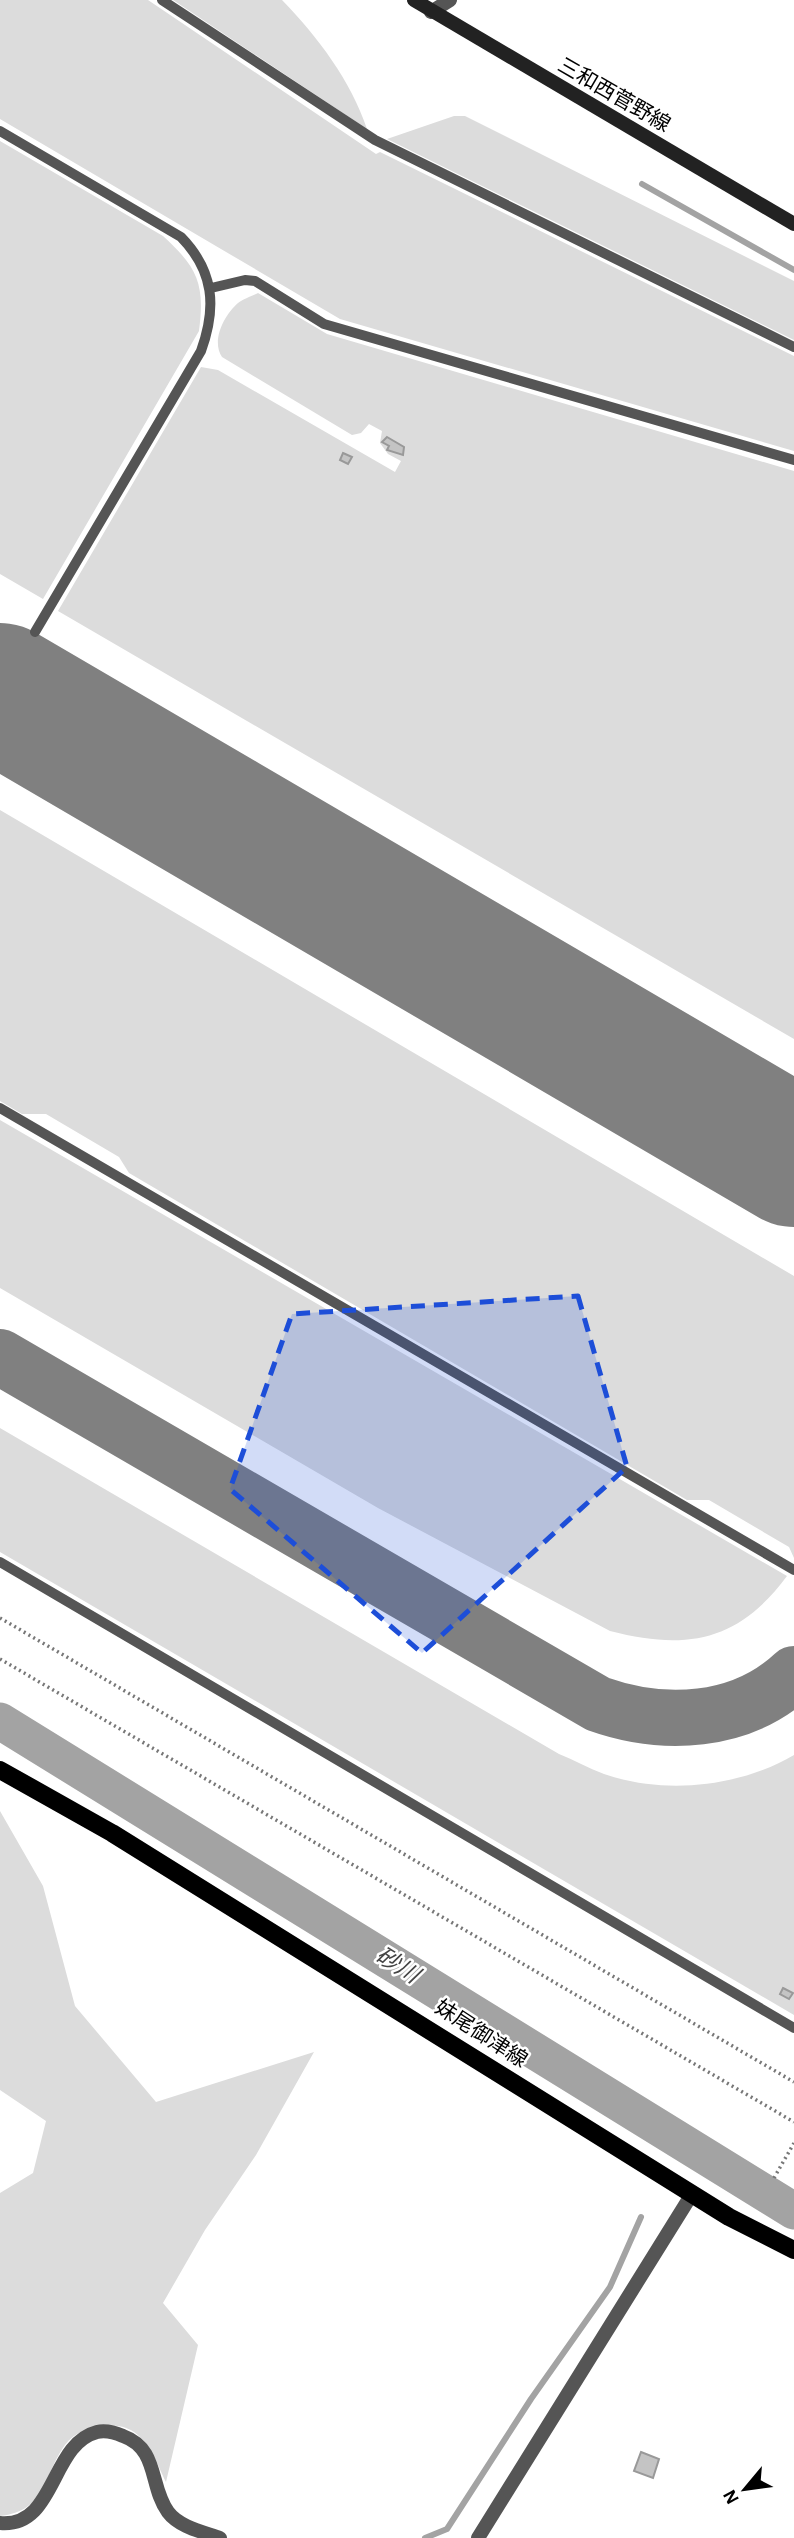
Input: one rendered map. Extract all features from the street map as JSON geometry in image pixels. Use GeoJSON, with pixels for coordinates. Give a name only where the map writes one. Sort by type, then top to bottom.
{"type":"FeatureCollection","features":[{"type":"Feature","properties":{"kind":"main road","name":"三和西菅野線"},"geometry":{"type":"LineString","coordinates":[[414,0],[794,224]]}},
{"type":"Feature","properties":{"kind":"main road","name":"妹尾御津線"},"geometry":{"type":"LineString","coordinates":[[0,1770],[147,1854],[692,2194],[794,2250]]}},
{"type":"Feature","properties":{"kind":"street"},"geometry":{"type":"LineString","coordinates":[[431,12],[450,0]]}},
{"type":"Feature","properties":{"kind":"street"},"geometry":{"type":"LineString","coordinates":[[478,2538],[692,2194]]}},
{"type":"Feature","properties":{"kind":"street"},"geometry":{"type":"LineString","coordinates":[[0,2523],[20,2519],[34,2510],[45,2499],[71,2449],[84,2437],[99,2431],[132,2439],[153,2467],[169,2513],[185,2525],[220,2538]]}},
{"type":"Feature","properties":{"kind":"lane"},"geometry":{"type":"LineString","coordinates":[[162,0],[375,140],[794,347]]}},
{"type":"Feature","properties":{"kind":"lane"},"geometry":{"type":"LineString","coordinates":[[0,131],[181,237],[200,260],[211,288],[212,311],[201,351],[35,632]]}},
{"type":"Feature","properties":{"kind":"lane"},"geometry":{"type":"LineString","coordinates":[[211,288],[245,280],[256,281],[324,324],[794,460]]}},
{"type":"Feature","properties":{"kind":"lane"},"geometry":{"type":"LineString","coordinates":[[0,1108],[794,1570]]}},
{"type":"Feature","properties":{"kind":"lane"},"geometry":{"type":"LineString","coordinates":[[0,1562],[794,2028]]}},
{"type":"Feature","properties":{"kind":"path"},"geometry":{"type":"LineString","coordinates":[[0,1618],[794,2082]]}},
{"type":"Feature","properties":{"kind":"path"},"geometry":{"type":"LineString","coordinates":[[0,1659],[794,2122]]}},
{"type":"Feature","properties":{"kind":"path"},"geometry":{"type":"LineString","coordinates":[[774,2178],[794,2143]]}},
{"type":"Feature","properties":{"kind":"highlighted area"},"geometry":{"type":"Polygon","coordinates":[[[578,1296],[627,1467],[422,1653],[230,1489],[292,1314],[578,1296]]]}},
{"type":"Feature","properties":{"kind":"shaded area"},"geometry":{"type":"Polygon","coordinates":[[[0,0],[148,0],[376,154],[380,152],[794,356],[794,451],[340,319],[0,119],[0,0]]]}},
{"type":"Feature","properties":{"kind":"shaded area"},"geometry":{"type":"Polygon","coordinates":[[[173,0],[282,0],[332,60],[352,94],[367,129],[173,0]]]}},
{"type":"Feature","properties":{"kind":"shaded area"},"geometry":{"type":"Polygon","coordinates":[[[454,116],[465,116],[794,281],[794,340],[387,139],[454,116]]]}},
{"type":"Feature","properties":{"kind":"shaded area"},"geometry":{"type":"Polygon","coordinates":[[[0,141],[163,236],[191,268],[201,301],[199,331],[43,599],[0,574],[0,141]]]}},
{"type":"Feature","properties":{"kind":"shaded area"},"geometry":{"type":"Polygon","coordinates":[[[258,293],[327,334],[794,471],[794,1039],[58,611],[201,367],[218,370],[395,472],[401,461],[388,454],[380,443],[382,431],[369,424],[361,433],[352,435],[222,357],[218,344],[224,321],[238,303],[258,293]]]}},
{"type":"Feature","properties":{"kind":"shaded area"},"geometry":{"type":"Polygon","coordinates":[[[0,810],[794,1276],[794,1558],[789,1547],[709,1500],[687,1500],[129,1173],[119,1157],[46,1114],[22,1114],[0,1101],[0,810]]]}},
{"type":"Feature","properties":{"kind":"shaded area"},"geometry":{"type":"Polygon","coordinates":[[[0,1120],[787,1576],[750,1615],[730,1627],[687,1640],[638,1637],[610,1631],[378,1508],[0,1288],[0,1120]]]}},
{"type":"Feature","properties":{"kind":"shaded area"},"geometry":{"type":"Polygon","coordinates":[[[0,1428],[559,1754],[598,1772],[627,1781],[651,1784],[701,1784],[750,1774],[794,1755],[794,2015],[0,1552],[0,1428]]]}},
{"type":"Feature","properties":{"kind":"shaded area"},"geometry":{"type":"Polygon","coordinates":[[[0,1811],[43,1886],[75,2006],[156,2102],[314,2052],[256,2155],[205,2230],[163,2303],[198,2345],[166,2482],[149,2448],[134,2432],[117,2426],[97,2426],[71,2438],[58,2456],[42,2490],[27,2507],[0,2516],[0,2193],[33,2173],[46,2121],[0,2090],[0,1811]]]}},
{"type":"Feature","properties":{"kind":"building"},"geometry":{"type":"Polygon","coordinates":[[[387,437],[404,447],[403,455],[387,450],[389,446],[382,442],[387,437]]]}},
{"type":"Feature","properties":{"kind":"building"},"geometry":{"type":"Polygon","coordinates":[[[343,453],[352,457],[348,464],[340,460],[343,453]]]}},
{"type":"Feature","properties":{"kind":"building"},"geometry":{"type":"Polygon","coordinates":[[[783,1988],[793,1993],[789,1999],[780,1994],[783,1988]]]}},
{"type":"Feature","properties":{"kind":"building"},"geometry":{"type":"Polygon","coordinates":[[[641,2452],[659,2459],[653,2478],[634,2471],[641,2452]]]}},
{"type":"Feature","properties":{"kind":"waterway"},"geometry":{"type":"LineString","coordinates":[[642,184],[794,270]]}},
{"type":"Feature","properties":{"kind":"waterway","name":"砂川"},"geometry":{"type":"LineString","coordinates":[[0,1721],[794,2211]]}},
{"type":"Feature","properties":{"kind":"waterway"},"geometry":{"type":"LineString","coordinates":[[670,2144],[672,2137]]}},
{"type":"Feature","properties":{"kind":"waterway"},"geometry":{"type":"LineString","coordinates":[[425,2538],[447,2529],[531,2399],[610,2287],[641,2217]]}},
{"type":"Feature","properties":{"kind":"taxiway"},"geometry":{"type":"LineString","coordinates":[[0,1357],[598,1704],[649,1716],[700,1716],[726,1712],[750,1703],[773,1691],[794,1674]]}},
{"type":"Feature","properties":{"kind":"runway"},"geometry":{"type":"LineString","coordinates":[[0,693],[794,1157]]}}]}
